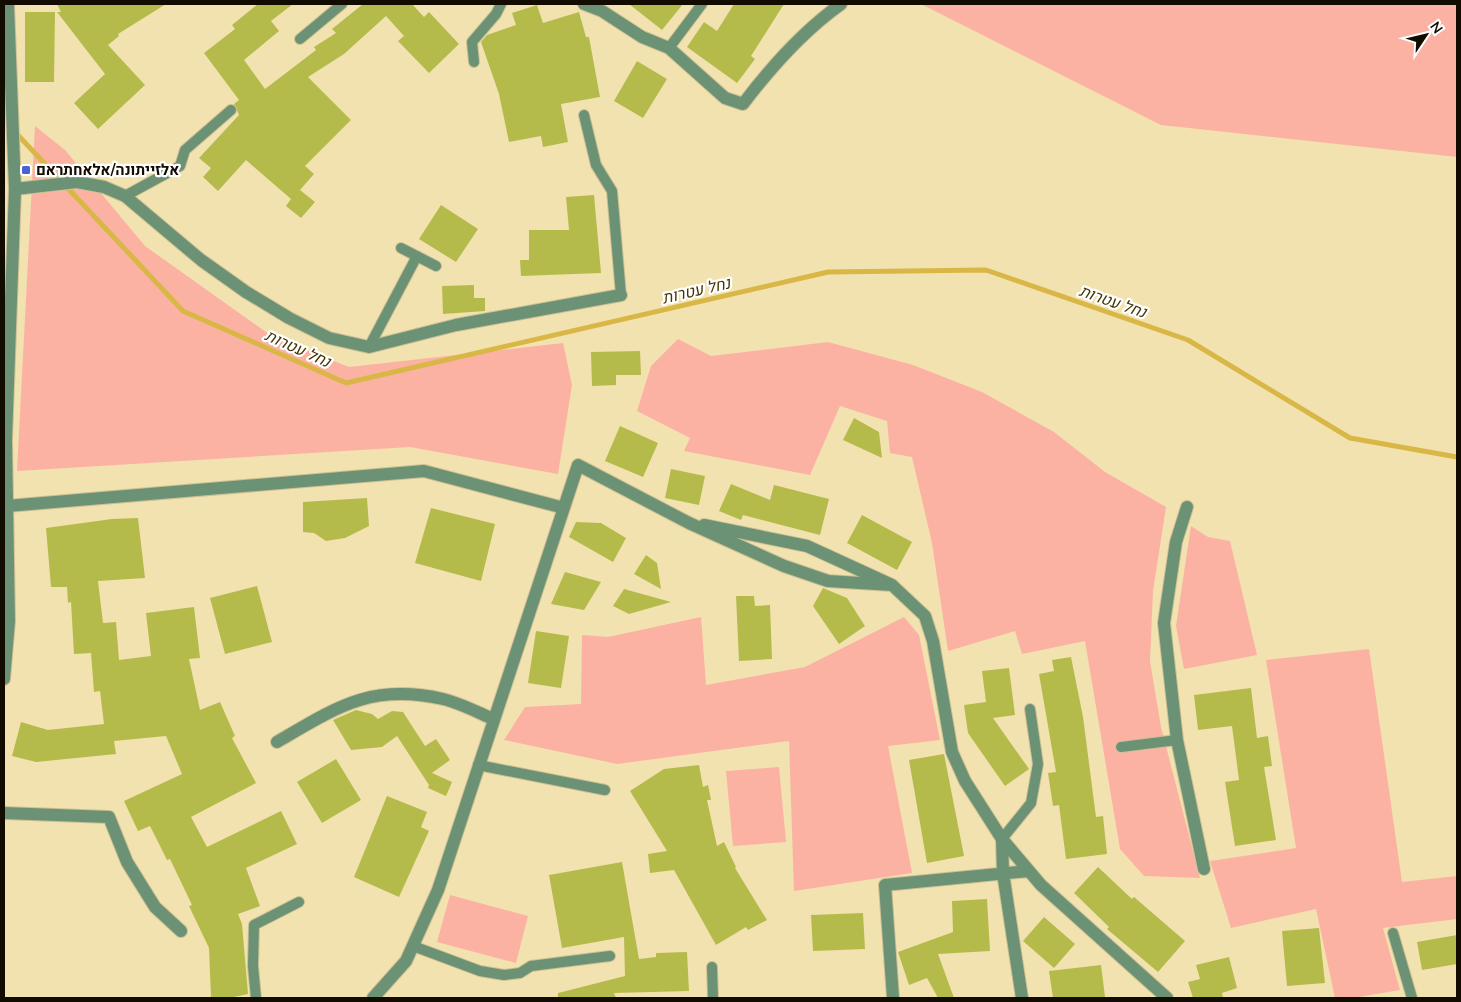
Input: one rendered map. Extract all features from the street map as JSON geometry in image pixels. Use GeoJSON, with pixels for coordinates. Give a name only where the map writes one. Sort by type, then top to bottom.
{"type":"FeatureCollection","features":[{"type":"Feature","properties":{"kind":"street"},"geometry":{"type":"LineString","coordinates":[[4,679],[9,621],[6,440],[15,189],[8,4]]}},
{"type":"Feature","properties":{"kind":"street"},"geometry":{"type":"LineString","coordinates":[[584,4],[602,11],[642,37],[668,48],[725,98],[743,104],[768,71],[825,16],[841,4]]}},
{"type":"Feature","properties":{"kind":"street"},"geometry":{"type":"LineString","coordinates":[[15,189],[77,182],[104,187],[125,196],[201,260],[246,292],[289,318],[329,338],[369,347],[456,325],[621,295]]}},
{"type":"Feature","properties":{"kind":"street"},"geometry":{"type":"LineString","coordinates":[[373,998],[406,961],[438,890],[578,465],[748,552],[828,581],[892,585]]}},
{"type":"Feature","properties":{"kind":"street"},"geometry":{"type":"LineString","coordinates":[[7,506],[424,471],[564,508]]}},
{"type":"Feature","properties":{"kind":"street"},"geometry":{"type":"LineString","coordinates":[[1187,507],[1176,542],[1164,623],[1177,740],[1204,869]]}},
{"type":"Feature","properties":{"kind":"street"},"geometry":{"type":"LineString","coordinates":[[689,522],[806,546],[892,585],[925,616],[933,641],[952,752],[965,781],[1002,839],[1029,871],[1067,910],[1167,998]]}},
{"type":"Feature","properties":{"kind":"street"},"geometry":{"type":"LineString","coordinates":[[278,742],[327,713],[366,697],[402,692],[444,700],[493,719]]}},
{"type":"Feature","properties":{"kind":"street"},"geometry":{"type":"LineString","coordinates":[[4,813],[109,817],[127,862],[150,900],[181,931]]}},
{"type":"Feature","properties":{"kind":"street"},"geometry":{"type":"LineString","coordinates":[[1002,839],[1003,873],[1022,998]]}},
{"type":"Feature","properties":{"kind":"street"},"geometry":{"type":"LineString","coordinates":[[892,998],[885,885],[1029,871]]}},
{"type":"Feature","properties":{"kind":"lane"},"geometry":{"type":"LineString","coordinates":[[300,39],[342,4]]}},
{"type":"Feature","properties":{"kind":"lane"},"geometry":{"type":"LineString","coordinates":[[474,62],[472,42],[496,14],[500,4]]}},
{"type":"Feature","properties":{"kind":"lane"},"geometry":{"type":"LineString","coordinates":[[668,48],[702,4]]}},
{"type":"Feature","properties":{"kind":"lane"},"geometry":{"type":"LineString","coordinates":[[125,196],[180,166],[185,150],[231,110]]}},
{"type":"Feature","properties":{"kind":"lane"},"geometry":{"type":"LineString","coordinates":[[584,115],[596,165],[612,191],[621,295]]}},
{"type":"Feature","properties":{"kind":"lane"},"geometry":{"type":"LineString","coordinates":[[401,248],[436,266]]}},
{"type":"Feature","properties":{"kind":"lane"},"geometry":{"type":"LineString","coordinates":[[369,347],[417,256]]}},
{"type":"Feature","properties":{"kind":"lane"},"geometry":{"type":"LineString","coordinates":[[1002,839],[1031,803],[1038,764],[1030,709]]}},
{"type":"Feature","properties":{"kind":"lane"},"geometry":{"type":"LineString","coordinates":[[1121,747],[1177,740]]}},
{"type":"Feature","properties":{"kind":"lane"},"geometry":{"type":"LineString","coordinates":[[478,765],[606,790]]}},
{"type":"Feature","properties":{"kind":"lane"},"geometry":{"type":"LineString","coordinates":[[256,998],[253,966],[254,925],[299,902]]}},
{"type":"Feature","properties":{"kind":"lane"},"geometry":{"type":"LineString","coordinates":[[1392,933],[1412,998]]}},
{"type":"Feature","properties":{"kind":"lane"},"geometry":{"type":"LineString","coordinates":[[413,946],[480,971],[504,975],[520,973],[531,966],[610,956]]}},
{"type":"Feature","properties":{"kind":"lane"},"geometry":{"type":"LineString","coordinates":[[712,967],[713,998]]}},
{"type":"Feature","properties":{"kind":"shaded area"},"geometry":{"type":"Polygon","coordinates":[[[921,4],[1457,4],[1457,157],[1161,125],[921,4]]]}},
{"type":"Feature","properties":{"kind":"shaded area"},"geometry":{"type":"Polygon","coordinates":[[[35,126],[65,150],[145,246],[273,337],[349,367],[563,343],[572,385],[558,474],[410,447],[17,471],[35,126]]]}},
{"type":"Feature","properties":{"kind":"shaded area"},"geometry":{"type":"Polygon","coordinates":[[[678,339],[711,356],[828,342],[913,365],[982,392],[1054,432],[1105,472],[1166,507],[1153,591],[1150,661],[1161,727],[1200,878],[1144,876],[1120,849],[1085,641],[1022,654],[1015,631],[948,651],[932,543],[912,457],[890,453],[887,421],[840,406],[810,475],[684,451],[690,438],[637,411],[651,366],[678,339]]]}},
{"type":"Feature","properties":{"kind":"shaded area"},"geometry":{"type":"Polygon","coordinates":[[[1191,526],[1208,537],[1230,541],[1257,655],[1184,669],[1176,626],[1191,526]]]}},
{"type":"Feature","properties":{"kind":"shaded area"},"geometry":{"type":"Polygon","coordinates":[[[701,617],[706,685],[805,667],[904,617],[919,635],[940,740],[888,746],[912,873],[794,891],[789,741],[617,764],[504,740],[525,707],[581,704],[582,635],[608,637],[701,617]]]}},
{"type":"Feature","properties":{"kind":"shaded area"},"geometry":{"type":"Polygon","coordinates":[[[1369,649],[1402,882],[1457,876],[1457,919],[1383,928],[1400,990],[1353,998],[1335,998],[1316,909],[1231,928],[1210,861],[1296,848],[1266,660],[1369,649]]]}},
{"type":"Feature","properties":{"kind":"shaded area"},"geometry":{"type":"Polygon","coordinates":[[[779,767],[786,842],[733,846],[726,771],[779,767]]]}},
{"type":"Feature","properties":{"kind":"shaded area"},"geometry":{"type":"Polygon","coordinates":[[[450,895],[528,916],[516,963],[437,942],[450,895]]]}},
{"type":"Feature","properties":{"kind":"building"},"geometry":{"type":"Polygon","coordinates":[[[57,4],[166,4],[118,34],[119,36],[108,45],[145,85],[98,129],[74,103],[105,74],[57,12],[61,12],[57,4]]]}},
{"type":"Feature","properties":{"kind":"building"},"geometry":{"type":"Polygon","coordinates":[[[258,4],[293,4],[271,21],[279,31],[244,60],[265,89],[316,50],[314,47],[336,33],[332,29],[363,4],[412,4],[424,17],[429,12],[459,44],[429,73],[398,41],[404,36],[386,16],[344,54],[308,77],[351,120],[305,166],[314,174],[300,190],[315,202],[301,218],[286,206],[291,199],[246,160],[218,191],[203,177],[211,168],[199,158],[239,115],[234,104],[239,100],[204,53],[235,29],[232,25],[258,4]]]}},
{"type":"Feature","properties":{"kind":"building"},"geometry":{"type":"Polygon","coordinates":[[[629,4],[683,4],[662,30],[629,4]]]}},
{"type":"Feature","properties":{"kind":"building"},"geometry":{"type":"Polygon","coordinates":[[[734,4],[784,4],[751,56],[755,59],[737,83],[687,47],[704,22],[717,31],[734,4]]]}},
{"type":"Feature","properties":{"kind":"building"},"geometry":{"type":"Polygon","coordinates":[[[537,5],[543,23],[579,12],[586,37],[589,37],[600,97],[561,104],[568,142],[543,147],[541,136],[509,142],[499,94],[481,42],[487,35],[516,25],[512,13],[537,5]]]}},
{"type":"Feature","properties":{"kind":"building"},"geometry":{"type":"Polygon","coordinates":[[[25,12],[55,12],[54,82],[25,82],[25,12]]]}},
{"type":"Feature","properties":{"kind":"building"},"geometry":{"type":"Polygon","coordinates":[[[637,61],[667,79],[643,118],[614,101],[637,61]]]}},
{"type":"Feature","properties":{"kind":"building"},"geometry":{"type":"Polygon","coordinates":[[[594,195],[601,273],[521,276],[520,260],[529,260],[529,230],[569,230],[566,197],[594,195]]]}},
{"type":"Feature","properties":{"kind":"building"},"geometry":{"type":"Polygon","coordinates":[[[441,205],[478,229],[456,262],[419,239],[441,205]]]}},
{"type":"Feature","properties":{"kind":"building"},"geometry":{"type":"Polygon","coordinates":[[[474,285],[474,298],[485,298],[485,311],[443,314],[442,286],[474,285]]]}},
{"type":"Feature","properties":{"kind":"building"},"geometry":{"type":"Polygon","coordinates":[[[640,351],[641,375],[616,375],[616,385],[592,386],[591,352],[640,351]]]}},
{"type":"Feature","properties":{"kind":"building"},"geometry":{"type":"Polygon","coordinates":[[[854,418],[879,432],[882,458],[843,440],[854,418]]]}},
{"type":"Feature","properties":{"kind":"building"},"geometry":{"type":"Polygon","coordinates":[[[620,426],[658,443],[643,477],[605,461],[620,426]]]}},
{"type":"Feature","properties":{"kind":"building"},"geometry":{"type":"Polygon","coordinates":[[[671,469],[705,476],[699,505],[665,498],[671,469]]]}},
{"type":"Feature","properties":{"kind":"building"},"geometry":{"type":"Polygon","coordinates":[[[731,484],[770,500],[774,485],[829,499],[820,535],[743,515],[741,520],[719,511],[731,484]]]}},
{"type":"Feature","properties":{"kind":"building"},"geometry":{"type":"Polygon","coordinates":[[[367,498],[369,526],[345,538],[326,541],[314,533],[303,532],[303,502],[367,498]]]}},
{"type":"Feature","properties":{"kind":"building"},"geometry":{"type":"Polygon","coordinates":[[[431,508],[495,524],[481,581],[415,563],[431,508]]]}},
{"type":"Feature","properties":{"kind":"building"},"geometry":{"type":"Polygon","coordinates":[[[862,515],[912,542],[897,570],[847,543],[862,515]]]}},
{"type":"Feature","properties":{"kind":"building"},"geometry":{"type":"Polygon","coordinates":[[[138,518],[145,578],[98,581],[103,623],[116,622],[119,660],[151,656],[146,613],[194,607],[200,658],[189,659],[200,710],[220,702],[235,736],[232,738],[256,783],[191,817],[207,847],[281,811],[297,844],[246,868],[260,906],[238,914],[242,924],[248,994],[229,998],[211,998],[209,948],[189,906],[192,905],[170,859],[167,860],[150,826],[138,831],[124,801],[182,774],[166,736],[114,741],[116,754],[36,762],[12,756],[21,722],[48,730],[104,724],[100,691],[94,692],[91,653],[74,654],[71,602],[68,603],[67,587],[51,587],[46,528],[112,519],[138,518]]]}},
{"type":"Feature","properties":{"kind":"building"},"geometry":{"type":"Polygon","coordinates":[[[576,522],[601,523],[626,538],[613,562],[569,537],[576,522]]]}},
{"type":"Feature","properties":{"kind":"building"},"geometry":{"type":"Polygon","coordinates":[[[646,555],[657,563],[661,589],[634,574],[646,555]]]}},
{"type":"Feature","properties":{"kind":"building"},"geometry":{"type":"Polygon","coordinates":[[[565,572],[601,582],[584,610],[551,604],[565,572]]]}},
{"type":"Feature","properties":{"kind":"building"},"geometry":{"type":"Polygon","coordinates":[[[257,586],[272,642],[225,654],[210,598],[257,586]]]}},
{"type":"Feature","properties":{"kind":"building"},"geometry":{"type":"Polygon","coordinates":[[[823,588],[847,598],[865,626],[839,644],[813,606],[823,588]]]}},
{"type":"Feature","properties":{"kind":"building"},"geometry":{"type":"Polygon","coordinates":[[[624,589],[671,602],[629,614],[613,606],[624,589]]]}},
{"type":"Feature","properties":{"kind":"building"},"geometry":{"type":"Polygon","coordinates":[[[736,596],[754,596],[755,606],[770,605],[772,659],[739,661],[736,596]]]}},
{"type":"Feature","properties":{"kind":"building"},"geometry":{"type":"Polygon","coordinates":[[[536,631],[569,636],[561,688],[528,683],[536,631]]]}},
{"type":"Feature","properties":{"kind":"building"},"geometry":{"type":"Polygon","coordinates":[[[1071,657],[1083,717],[1096,817],[1103,816],[1107,854],[1066,859],[1059,805],[1053,806],[1048,773],[1056,772],[1039,674],[1054,671],[1052,660],[1071,657]]]}},
{"type":"Feature","properties":{"kind":"building"},"geometry":{"type":"Polygon","coordinates":[[[1009,668],[1015,715],[993,718],[1029,769],[1005,786],[968,733],[964,705],[986,702],[982,671],[1009,668]]]}},
{"type":"Feature","properties":{"kind":"building"},"geometry":{"type":"Polygon","coordinates":[[[1251,688],[1257,738],[1268,736],[1272,766],[1264,767],[1276,840],[1235,846],[1225,782],[1239,780],[1232,726],[1198,730],[1194,695],[1251,688]]]}},
{"type":"Feature","properties":{"kind":"building"},"geometry":{"type":"Polygon","coordinates":[[[356,710],[372,714],[378,719],[392,711],[403,712],[425,746],[436,739],[450,760],[432,773],[452,782],[446,796],[428,788],[429,785],[397,736],[382,747],[351,750],[333,720],[356,710]]]}},
{"type":"Feature","properties":{"kind":"building"},"geometry":{"type":"Polygon","coordinates":[[[944,754],[964,856],[927,863],[909,760],[944,754]]]}},
{"type":"Feature","properties":{"kind":"building"},"geometry":{"type":"Polygon","coordinates":[[[336,759],[361,800],[322,823],[297,782],[336,759]]]}},
{"type":"Feature","properties":{"kind":"building"},"geometry":{"type":"Polygon","coordinates":[[[699,765],[703,787],[708,785],[711,800],[707,800],[717,846],[724,842],[735,868],[767,920],[748,930],[746,927],[716,945],[674,870],[650,873],[648,854],[667,851],[630,791],[664,769],[699,765]]]}},
{"type":"Feature","properties":{"kind":"building"},"geometry":{"type":"Polygon","coordinates":[[[387,796],[427,812],[421,827],[429,831],[399,897],[354,877],[387,796]]]}},
{"type":"Feature","properties":{"kind":"building"},"geometry":{"type":"Polygon","coordinates":[[[622,862],[639,959],[656,957],[656,953],[687,952],[689,991],[614,993],[616,998],[558,998],[558,993],[625,976],[624,937],[562,948],[549,875],[622,862]]]}},
{"type":"Feature","properties":{"kind":"building"},"geometry":{"type":"Polygon","coordinates":[[[1098,867],[1132,899],[1134,897],[1185,941],[1158,972],[1107,929],[1109,927],[1074,893],[1098,867]]]}},
{"type":"Feature","properties":{"kind":"building"},"geometry":{"type":"Polygon","coordinates":[[[987,899],[990,951],[938,954],[954,998],[938,998],[927,978],[909,985],[898,952],[953,932],[952,901],[987,899]]]}},
{"type":"Feature","properties":{"kind":"building"},"geometry":{"type":"Polygon","coordinates":[[[863,913],[865,949],[813,951],[811,915],[863,913]]]}},
{"type":"Feature","properties":{"kind":"building"},"geometry":{"type":"Polygon","coordinates":[[[1044,917],[1075,944],[1054,968],[1023,941],[1044,917]]]}},
{"type":"Feature","properties":{"kind":"building"},"geometry":{"type":"Polygon","coordinates":[[[1319,928],[1325,983],[1287,986],[1282,931],[1319,928]]]}},
{"type":"Feature","properties":{"kind":"building"},"geometry":{"type":"Polygon","coordinates":[[[1457,935],[1457,964],[1422,970],[1417,942],[1457,935]]]}},
{"type":"Feature","properties":{"kind":"building"},"geometry":{"type":"Polygon","coordinates":[[[1229,957],[1237,988],[1222,993],[1223,998],[1193,998],[1188,982],[1200,979],[1196,965],[1229,957]]]}},
{"type":"Feature","properties":{"kind":"building"},"geometry":{"type":"Polygon","coordinates":[[[1101,965],[1105,997],[1053,998],[1049,971],[1101,965]]]}},
{"type":"Feature","properties":{"kind":"waterway","name":"נחל עטרות"},"geometry":{"type":"LineString","coordinates":[[16,133],[183,311],[346,383],[828,272],[986,270],[1188,340],[1350,438],[1457,457]]}},
{"type":"Feature","properties":{"kind":"place","name":"אלזייתונה/אלאחתראם"},"geometry":{"type":"Point","coordinates":[26,170]}}]}
